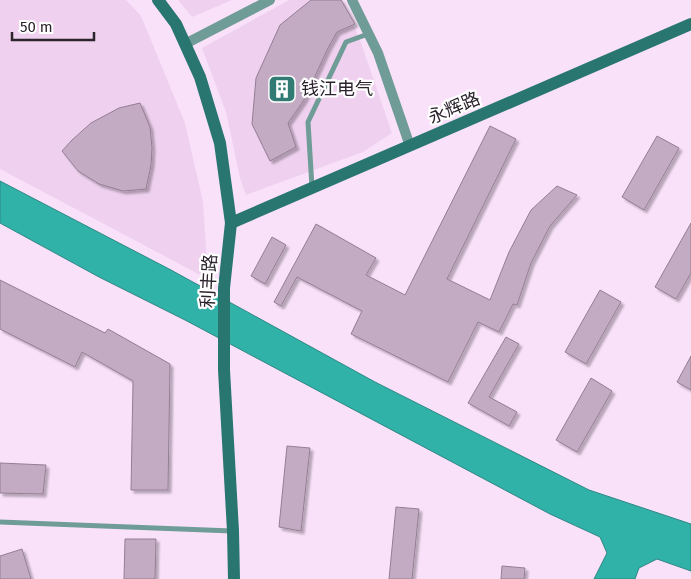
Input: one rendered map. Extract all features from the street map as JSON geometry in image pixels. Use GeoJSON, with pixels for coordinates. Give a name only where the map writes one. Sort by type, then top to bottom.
{"type":"FeatureCollection","features":[{"type":"Feature","properties":{"kind":"street","name":"利丰路"},"geometry":{"type":"LineString","coordinates":[[158,0],[176,24],[200,77],[220,143],[230,223],[224,288],[224,370],[234,531],[234,579]]}},
{"type":"Feature","properties":{"kind":"street"},"geometry":{"type":"LineString","coordinates":[[185,44],[270,0]]}},
{"type":"Feature","properties":{"kind":"street"},"geometry":{"type":"LineString","coordinates":[[352,0],[378,53],[410,146]]}},
{"type":"Feature","properties":{"kind":"street","name":"永辉路"},"geometry":{"type":"LineString","coordinates":[[230,223],[691,24]]}},
{"type":"Feature","properties":{"kind":"lane"},"geometry":{"type":"LineString","coordinates":[[312,188],[308,122],[346,42],[369,34]]}},
{"type":"Feature","properties":{"kind":"lane"},"geometry":{"type":"LineString","coordinates":[[0,522],[234,531]]}},
{"type":"Feature","properties":{"kind":"shaded area"},"geometry":{"type":"Polygon","coordinates":[[[0,0],[126,0],[141,16],[185,123],[203,202],[208,279],[0,169],[0,0]]]}},
{"type":"Feature","properties":{"kind":"shaded area"},"geometry":{"type":"Polygon","coordinates":[[[178,0],[232,0],[192,17],[178,0]]]}},
{"type":"Feature","properties":{"kind":"shaded area"},"geometry":{"type":"Polygon","coordinates":[[[289,0],[343,0],[360,40],[392,133],[363,152],[246,195],[240,178],[226,112],[202,48],[289,0]]]}},
{"type":"Feature","properties":{"kind":"shaded area"},"geometry":{"type":"Polygon","coordinates":[[[0,181],[171,270],[375,382],[589,490],[691,524],[691,571],[657,559],[639,568],[635,579],[594,579],[607,553],[600,537],[550,514],[0,223],[0,181]]]}},
{"type":"Feature","properties":{"kind":"building","name":"钱江电气"},"geometry":{"type":"Polygon","coordinates":[[[311,0],[341,0],[355,24],[337,32],[304,100],[288,123],[296,147],[270,161],[252,124],[256,78],[280,25],[311,0]]]}},
{"type":"Feature","properties":{"kind":"building"},"geometry":{"type":"Polygon","coordinates":[[[140,103],[150,127],[152,148],[146,189],[123,191],[99,184],[78,171],[62,151],[72,140],[91,123],[119,108],[140,103]]]}},
{"type":"Feature","properties":{"kind":"building"},"geometry":{"type":"Polygon","coordinates":[[[490,126],[516,139],[447,279],[490,300],[509,252],[531,210],[557,186],[577,195],[550,226],[531,263],[517,305],[513,304],[499,332],[478,322],[448,382],[351,334],[362,311],[297,277],[281,306],[274,302],[316,224],[376,258],[366,275],[405,295],[490,126]]]}},
{"type":"Feature","properties":{"kind":"building"},"geometry":{"type":"Polygon","coordinates":[[[657,136],[679,148],[644,210],[622,197],[657,136]]]}},
{"type":"Feature","properties":{"kind":"building"},"geometry":{"type":"Polygon","coordinates":[[[691,223],[691,273],[676,299],[655,287],[691,223]]]}},
{"type":"Feature","properties":{"kind":"building"},"geometry":{"type":"Polygon","coordinates":[[[272,237],[286,245],[265,284],[251,276],[272,237]]]}},
{"type":"Feature","properties":{"kind":"building"},"geometry":{"type":"Polygon","coordinates":[[[0,280],[105,333],[108,329],[170,364],[168,490],[131,490],[133,381],[82,352],[75,367],[0,329],[0,280]]]}},
{"type":"Feature","properties":{"kind":"building"},"geometry":{"type":"Polygon","coordinates":[[[600,290],[621,302],[586,364],[565,352],[600,290]]]}},
{"type":"Feature","properties":{"kind":"building"},"geometry":{"type":"Polygon","coordinates":[[[506,337],[519,344],[489,397],[517,412],[509,426],[468,403],[506,337]]]}},
{"type":"Feature","properties":{"kind":"building"},"geometry":{"type":"Polygon","coordinates":[[[691,356],[691,390],[677,382],[691,356]]]}},
{"type":"Feature","properties":{"kind":"building"},"geometry":{"type":"Polygon","coordinates":[[[591,378],[612,391],[577,452],[556,440],[591,378]]]}},
{"type":"Feature","properties":{"kind":"building"},"geometry":{"type":"Polygon","coordinates":[[[287,446],[310,448],[301,531],[279,527],[287,446]]]}},
{"type":"Feature","properties":{"kind":"building"},"geometry":{"type":"Polygon","coordinates":[[[0,463],[46,465],[43,494],[0,493],[0,463]]]}},
{"type":"Feature","properties":{"kind":"building"},"geometry":{"type":"Polygon","coordinates":[[[396,507],[419,509],[412,579],[389,579],[396,507]]]}},
{"type":"Feature","properties":{"kind":"building"},"geometry":{"type":"Polygon","coordinates":[[[125,539],[156,539],[155,579],[124,579],[125,539]]]}},
{"type":"Feature","properties":{"kind":"building"},"geometry":{"type":"Polygon","coordinates":[[[22,549],[31,579],[0,579],[0,556],[22,549]]]}},
{"type":"Feature","properties":{"kind":"building"},"geometry":{"type":"Polygon","coordinates":[[[502,566],[525,568],[524,579],[501,579],[502,566]]]}},
{"type":"Feature","properties":{"kind":"place","name":"钱江电气"},"geometry":{"type":"Point","coordinates":[282,89]}}]}
